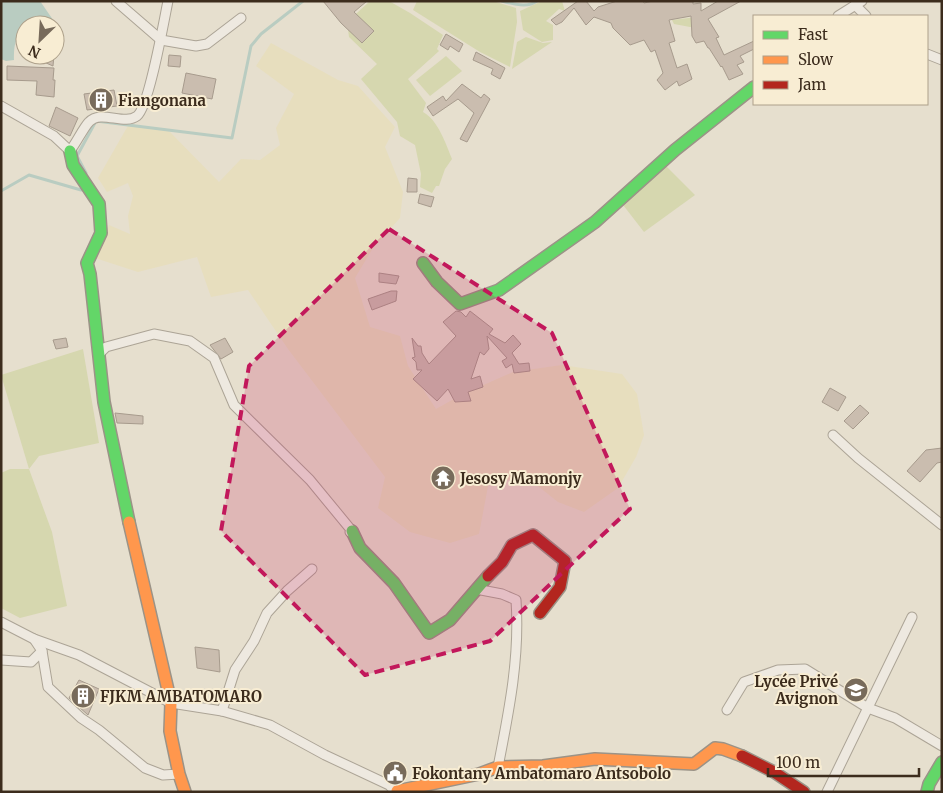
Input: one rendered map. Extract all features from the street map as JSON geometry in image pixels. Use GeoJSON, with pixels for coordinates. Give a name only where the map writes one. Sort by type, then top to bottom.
{"type":"FeatureCollection","features":[{"type":"Feature","properties":{"kind":"street"},"geometry":{"type":"LineString","coordinates":[[116,1],[160,40],[196,46],[207,44],[241,18]]}},
{"type":"Feature","properties":{"kind":"street"},"geometry":{"type":"LineString","coordinates":[[70,151],[89,121],[96,117],[127,119],[137,116],[142,108],[154,70],[168,1]]}},
{"type":"Feature","properties":{"kind":"street"},"geometry":{"type":"LineString","coordinates":[[840,15],[858,3],[865,15]]}},
{"type":"Feature","properties":{"kind":"street"},"geometry":{"type":"LineString","coordinates":[[928,54],[942,60]]}},
{"type":"Feature","properties":{"kind":"street"},"geometry":{"type":"LineString","coordinates":[[423,263],[437,282],[460,304],[499,290],[594,222],[675,150],[753,88]]}},
{"type":"Feature","properties":{"kind":"street"},"geometry":{"type":"LineString","coordinates":[[1,106],[54,136],[70,151],[73,166],[99,204],[101,233],[87,263],[90,274],[106,410],[128,518],[171,703],[170,731],[178,774],[185,792]]}},
{"type":"Feature","properties":{"kind":"street"},"geometry":{"type":"LineString","coordinates":[[99,354],[106,347],[154,334],[190,341],[214,358],[234,405],[310,480],[351,532],[360,548],[394,583],[429,633],[450,620],[502,562],[512,545],[534,535],[565,561],[560,587],[540,613]]}},
{"type":"Feature","properties":{"kind":"street"},"geometry":{"type":"LineString","coordinates":[[833,435],[858,458],[942,525]]}},
{"type":"Feature","properties":{"kind":"street"},"geometry":{"type":"LineString","coordinates":[[222,711],[235,670],[254,641],[267,613],[287,591],[312,569]]}},
{"type":"Feature","properties":{"kind":"street"},"geometry":{"type":"LineString","coordinates":[[476,589],[502,594],[516,600],[518,629],[514,682],[498,767]]}},
{"type":"Feature","properties":{"kind":"street"},"geometry":{"type":"LineString","coordinates":[[827,792],[912,617]]}},
{"type":"Feature","properties":{"kind":"street"},"geometry":{"type":"LineString","coordinates":[[1,622],[34,640],[79,655],[171,703],[222,711],[270,725],[400,792]]}},
{"type":"Feature","properties":{"kind":"street"},"geometry":{"type":"LineString","coordinates":[[34,640],[42,651],[48,687],[80,718],[146,768],[163,775],[178,774]]}},
{"type":"Feature","properties":{"kind":"street"},"geometry":{"type":"LineString","coordinates":[[1,660],[31,662],[42,651]]}},
{"type":"Feature","properties":{"kind":"street"},"geometry":{"type":"LineString","coordinates":[[727,710],[744,682],[778,670],[805,669],[868,708],[895,718],[942,746]]}},
{"type":"Feature","properties":{"kind":"street"},"geometry":{"type":"LineString","coordinates":[[397,791],[480,774],[498,767],[543,766],[595,759],[688,765],[699,761],[712,749],[721,748],[729,750],[775,773],[804,792]]}},
{"type":"Feature","properties":{"kind":"street"},"geometry":{"type":"LineString","coordinates":[[927,792],[929,784],[942,762]]}},
{"type":"Feature","properties":{"kind":"highlighted area"},"geometry":{"type":"Polygon","coordinates":[[[389,229],[552,333],[630,509],[490,641],[365,675],[221,531],[249,366],[389,229]]]}},
{"type":"Feature","properties":{"kind":"shaded area"},"geometry":{"type":"Polygon","coordinates":[[[1,1],[40,1],[50,15],[15,15],[14,60],[6,61],[1,59],[1,1]]]}},
{"type":"Feature","properties":{"kind":"shaded area"},"geometry":{"type":"Polygon","coordinates":[[[271,43],[338,80],[358,86],[395,127],[385,147],[403,192],[400,218],[373,248],[355,278],[370,327],[400,336],[408,366],[436,409],[461,395],[513,372],[562,365],[622,374],[637,394],[644,435],[636,457],[618,488],[584,512],[558,502],[529,479],[489,481],[479,534],[450,543],[410,532],[378,508],[385,477],[288,349],[248,290],[211,297],[197,257],[138,272],[95,258],[109,225],[130,234],[128,216],[133,196],[128,183],[107,192],[98,178],[129,124],[168,130],[219,182],[241,159],[260,160],[280,145],[276,128],[294,94],[256,66],[271,43]]]}},
{"type":"Feature","properties":{"kind":"green space"},"geometry":{"type":"Polygon","coordinates":[[[370,1],[389,1],[443,35],[437,49],[439,51],[408,79],[426,103],[423,112],[437,126],[452,159],[445,169],[439,186],[436,186],[432,193],[420,187],[421,174],[415,145],[400,136],[397,122],[361,79],[377,64],[349,37],[345,24],[370,1]]]}},
{"type":"Feature","properties":{"kind":"green space"},"geometry":{"type":"Polygon","coordinates":[[[417,1],[493,1],[516,8],[517,22],[510,67],[480,52],[413,10],[417,1]]]}},
{"type":"Feature","properties":{"kind":"green space"},"geometry":{"type":"Polygon","coordinates":[[[542,1],[562,1],[565,11],[559,9],[546,21],[553,25],[553,40],[542,42],[523,30],[520,11],[542,1]]]}},
{"type":"Feature","properties":{"kind":"green space"},"geometry":{"type":"Polygon","coordinates":[[[705,16],[709,28],[674,24],[672,20],[705,16]]]}},
{"type":"Feature","properties":{"kind":"green space"},"geometry":{"type":"Polygon","coordinates":[[[526,37],[543,43],[552,42],[512,69],[517,42],[526,37]]]}},
{"type":"Feature","properties":{"kind":"green space"},"geometry":{"type":"Polygon","coordinates":[[[446,56],[462,71],[430,96],[416,80],[446,56]]]}},
{"type":"Feature","properties":{"kind":"green space"},"geometry":{"type":"Polygon","coordinates":[[[664,164],[695,195],[644,232],[620,201],[664,164]]]}},
{"type":"Feature","properties":{"kind":"green space"},"geometry":{"type":"Polygon","coordinates":[[[83,349],[99,443],[39,456],[29,469],[1,375],[83,349]]]}},
{"type":"Feature","properties":{"kind":"green space"},"geometry":{"type":"Polygon","coordinates":[[[10,469],[29,469],[52,532],[67,606],[20,618],[1,608],[1,473],[10,469]]]}},
{"type":"Feature","properties":{"kind":"building"},"geometry":{"type":"Polygon","coordinates":[[[323,1],[367,1],[354,12],[374,31],[362,43],[341,23],[323,1]]]}},
{"type":"Feature","properties":{"kind":"building"},"geometry":{"type":"Polygon","coordinates":[[[578,1],[586,1],[594,11],[598,7],[617,1],[643,1],[644,3],[653,1],[693,1],[693,4],[701,3],[701,11],[718,1],[741,1],[708,19],[719,37],[716,38],[724,55],[753,41],[753,50],[740,56],[744,62],[737,65],[743,74],[729,80],[722,66],[704,41],[696,43],[692,36],[691,16],[669,20],[675,41],[669,43],[677,68],[687,64],[692,79],[679,86],[677,81],[665,90],[657,80],[663,73],[655,50],[651,52],[644,40],[630,45],[613,28],[611,23],[594,17],[586,25],[574,8],[562,22],[556,25],[551,20],[578,1]]]}},
{"type":"Feature","properties":{"kind":"building"},"geometry":{"type":"Polygon","coordinates":[[[446,34],[463,44],[459,52],[450,46],[448,50],[440,45],[446,34]]]}},
{"type":"Feature","properties":{"kind":"building"},"geometry":{"type":"Polygon","coordinates":[[[476,52],[505,68],[500,79],[491,74],[493,69],[473,60],[476,52]]]}},
{"type":"Feature","properties":{"kind":"building"},"geometry":{"type":"Polygon","coordinates":[[[169,55],[181,56],[180,67],[168,66],[169,55]]]}},
{"type":"Feature","properties":{"kind":"building"},"geometry":{"type":"Polygon","coordinates":[[[7,66],[54,68],[54,97],[36,95],[37,81],[7,80],[7,66]]]}},
{"type":"Feature","properties":{"kind":"building"},"geometry":{"type":"Polygon","coordinates":[[[186,73],[216,79],[212,99],[182,93],[186,73]]]}},
{"type":"Feature","properties":{"kind":"building"},"geometry":{"type":"Polygon","coordinates":[[[462,84],[481,98],[484,94],[490,99],[467,142],[460,139],[474,113],[458,99],[433,116],[427,107],[443,96],[446,101],[462,84]]]}},
{"type":"Feature","properties":{"kind":"building","name":"Fiangonana"},"geometry":{"type":"Polygon","coordinates":[[[114,90],[117,106],[87,110],[84,94],[114,90]]]}},
{"type":"Feature","properties":{"kind":"building"},"geometry":{"type":"Polygon","coordinates":[[[56,107],[78,118],[70,136],[49,126],[56,107]]]}},
{"type":"Feature","properties":{"kind":"building"},"geometry":{"type":"Polygon","coordinates":[[[408,178],[417,179],[417,192],[407,192],[408,178]]]}},
{"type":"Feature","properties":{"kind":"building"},"geometry":{"type":"Polygon","coordinates":[[[420,194],[434,197],[431,207],[418,203],[420,194]]]}},
{"type":"Feature","properties":{"kind":"building"},"geometry":{"type":"Polygon","coordinates":[[[379,273],[399,276],[396,284],[379,282],[379,273]]]}},
{"type":"Feature","properties":{"kind":"building"},"geometry":{"type":"Polygon","coordinates":[[[391,291],[397,291],[396,301],[372,310],[368,299],[391,291]]]}},
{"type":"Feature","properties":{"kind":"building"},"geometry":{"type":"Polygon","coordinates":[[[456,311],[461,312],[466,317],[470,311],[493,329],[489,334],[505,343],[513,335],[521,344],[512,353],[519,364],[529,363],[530,371],[514,373],[512,364],[506,368],[502,361],[507,358],[487,336],[489,349],[484,355],[480,352],[471,379],[480,376],[483,387],[468,392],[471,401],[455,402],[448,389],[437,401],[413,379],[422,370],[417,370],[416,362],[412,358],[415,357],[412,338],[418,346],[421,346],[422,353],[429,364],[456,336],[443,322],[456,311]]]}},
{"type":"Feature","properties":{"kind":"building"},"geometry":{"type":"Polygon","coordinates":[[[66,338],[68,347],[56,349],[53,340],[66,338]]]}},
{"type":"Feature","properties":{"kind":"building"},"geometry":{"type":"Polygon","coordinates":[[[225,338],[233,352],[221,359],[210,345],[225,338]]]}},
{"type":"Feature","properties":{"kind":"building"},"geometry":{"type":"Polygon","coordinates":[[[830,388],[846,397],[838,411],[822,402],[830,388]]]}},
{"type":"Feature","properties":{"kind":"building"},"geometry":{"type":"Polygon","coordinates":[[[860,405],[869,413],[853,429],[844,421],[860,405]]]}},
{"type":"Feature","properties":{"kind":"building"},"geometry":{"type":"Polygon","coordinates":[[[115,413],[143,416],[143,424],[117,423],[115,413]]]}},
{"type":"Feature","properties":{"kind":"building"},"geometry":{"type":"Polygon","coordinates":[[[942,448],[942,462],[937,463],[920,482],[907,471],[926,450],[942,448]]]}},
{"type":"Feature","properties":{"kind":"building"},"geometry":{"type":"Polygon","coordinates":[[[195,647],[219,650],[220,672],[197,668],[195,647]]]}},
{"type":"Feature","properties":{"kind":"building","name":"FJKM AMBATOMARO"},"geometry":{"type":"Polygon","coordinates":[[[79,680],[99,689],[88,715],[69,698],[79,680]]]}},
{"type":"Feature","properties":{"kind":"waterway"},"geometry":{"type":"LineString","coordinates":[[86,173],[77,156],[96,121],[232,138],[251,46],[261,34],[303,1]]}},
{"type":"Feature","properties":{"kind":"waterway"},"geometry":{"type":"LineString","coordinates":[[502,1],[525,5],[537,1]]}},
{"type":"Feature","properties":{"kind":"waterway"},"geometry":{"type":"LineString","coordinates":[[1,191],[29,175],[81,190],[84,186]]}},
{"type":"Feature","properties":{"kind":"traffic: fast"},"geometry":{"type":"LineString","coordinates":[[423,263],[437,282],[460,304],[499,290],[595,222],[675,150],[753,88]]}},
{"type":"Feature","properties":{"kind":"traffic: fast"},"geometry":{"type":"LineString","coordinates":[[70,151],[73,165],[99,204],[101,233],[87,263],[90,274],[104,402],[129,522]]}},
{"type":"Feature","properties":{"kind":"traffic: fast"},"geometry":{"type":"LineString","coordinates":[[352,531],[360,548],[394,583],[429,633],[450,620],[488,576]]}},
{"type":"Feature","properties":{"kind":"traffic: fast"},"geometry":{"type":"LineString","coordinates":[[927,792],[929,784],[942,762]]}},
{"type":"Feature","properties":{"kind":"traffic: slow"},"geometry":{"type":"LineString","coordinates":[[129,522],[171,703],[170,731],[179,774],[185,792]]}},
{"type":"Feature","properties":{"kind":"traffic: slow"},"geometry":{"type":"LineString","coordinates":[[397,791],[479,774],[498,767],[543,766],[595,759],[694,764],[715,748],[742,756]]}},
{"type":"Feature","properties":{"kind":"traffic: jam"},"geometry":{"type":"LineString","coordinates":[[488,576],[502,562],[512,545],[533,535],[565,561],[560,587],[540,613]]}},
{"type":"Feature","properties":{"kind":"traffic: jam"},"geometry":{"type":"LineString","coordinates":[[742,756],[774,772],[804,792]]}},
{"type":"Feature","properties":{"kind":"place","name":"Fiangonana"},"geometry":{"type":"Point","coordinates":[101,100]}},
{"type":"Feature","properties":{"kind":"place","name":"Jesosy Mamonjy"},"geometry":{"type":"Point","coordinates":[443,478]}},
{"type":"Feature","properties":{"kind":"place","name":"Lycée Privé Avignon"},"geometry":{"type":"Point","coordinates":[856,690]}},
{"type":"Feature","properties":{"kind":"place","name":"FJKM AMBATOMARO"},"geometry":{"type":"Point","coordinates":[83,696]}},
{"type":"Feature","properties":{"kind":"place","name":"Fokontany Ambatomaro Antsobolo"},"geometry":{"type":"Point","coordinates":[395,773]}}]}
